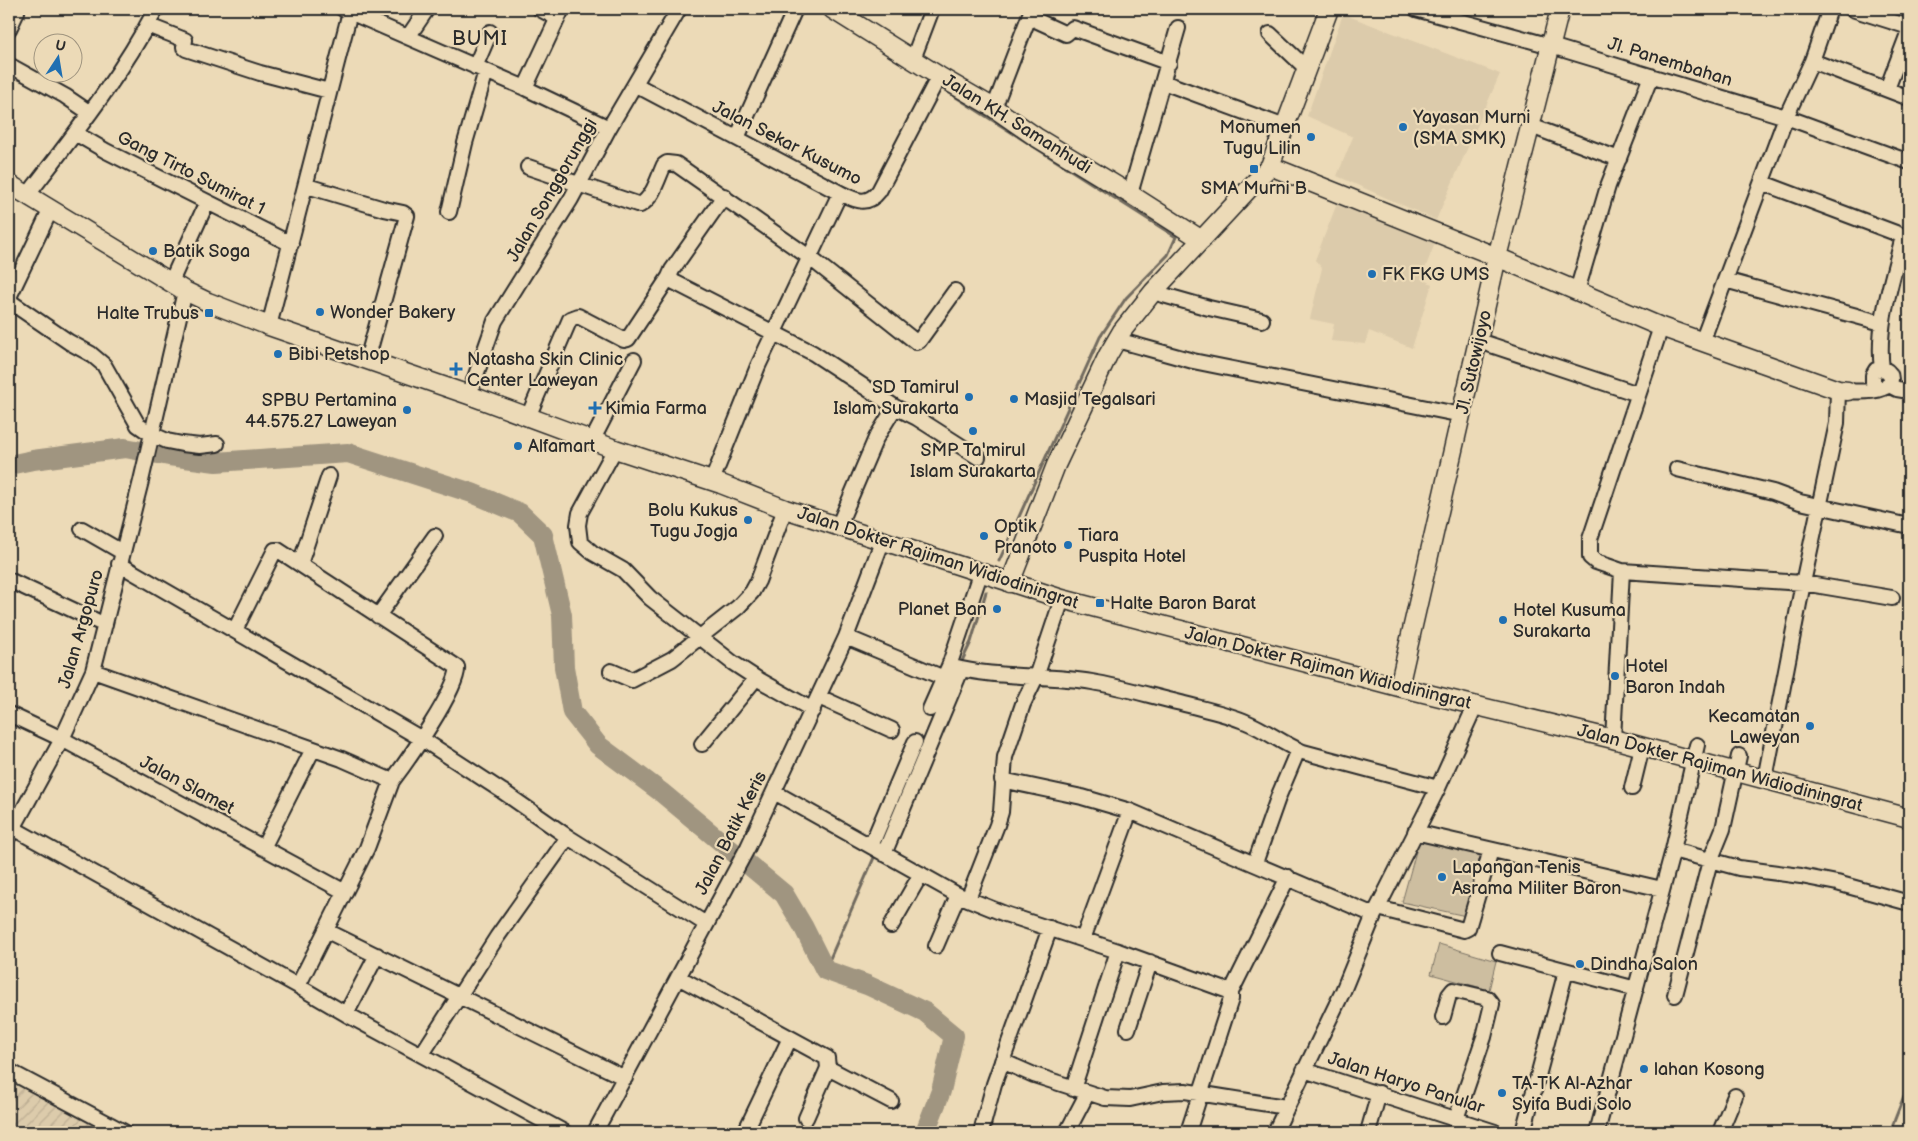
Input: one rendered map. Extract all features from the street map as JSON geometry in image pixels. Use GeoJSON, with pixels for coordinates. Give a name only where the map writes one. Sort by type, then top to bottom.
{"type":"FeatureCollection","features":[{"type":"Feature","properties":{"kind":"main road","name":"Jalan KH. Samanhudi"},"geometry":{"type":"LineString","coordinates":[[832,9],[913,59],[938,78],[994,108],[1036,137],[1202,240]]}},
{"type":"Feature","properties":{"kind":"main road"},"geometry":{"type":"LineString","coordinates":[[1010,583],[1056,465],[1108,355],[1117,340],[1139,308],[1153,292],[1270,166],[1328,9]]}},
{"type":"Feature","properties":{"kind":"main road","name":"Jl. Sutowijoyo"},"geometry":{"type":"LineString","coordinates":[[1399,687],[1497,257],[1560,9]]}},
{"type":"Feature","properties":{"kind":"main road"},"geometry":{"type":"LineString","coordinates":[[1270,166],[1404,222],[1497,257],[1661,327],[1843,391]]}},
{"type":"Feature","properties":{"kind":"main road","name":"Jalan Dokter Rajiman Widiodiningrat"},"geometry":{"type":"LineString","coordinates":[[9,184],[178,286],[208,302],[592,441],[712,481],[785,509],[882,542],[1062,599],[1399,687],[1642,747],[1696,753],[1737,764],[1765,779],[1909,818]]}},
{"type":"Feature","properties":{"kind":"street"},"geometry":{"type":"LineString","coordinates":[[27,196],[90,113],[131,52],[156,9]]}},
{"type":"Feature","properties":{"kind":"street"},"geometry":{"type":"LineString","coordinates":[[408,37],[427,9]]}},
{"type":"Feature","properties":{"kind":"street"},"geometry":{"type":"LineString","coordinates":[[525,88],[559,13],[540,9]]}},
{"type":"Feature","properties":{"kind":"street","name":"Jalan Songgorunggi"},"geometry":{"type":"LineString","coordinates":[[469,396],[495,321],[579,184],[679,9]]}},
{"type":"Feature","properties":{"kind":"street"},"geometry":{"type":"LineString","coordinates":[[737,138],[795,9]]}},
{"type":"Feature","properties":{"kind":"street"},"geometry":{"type":"LineString","coordinates":[[913,59],[932,9]]}},
{"type":"Feature","properties":{"kind":"street","name":"Jl. Panembahan"},"geometry":{"type":"LineString","coordinates":[[1416,9],[1444,12],[1786,117],[1909,162]]}},
{"type":"Feature","properties":{"kind":"street"},"geometry":{"type":"LineString","coordinates":[[1702,342],[1763,183],[1786,117],[1812,62],[1830,9]]}},
{"type":"Feature","properties":{"kind":"street"},"geometry":{"type":"LineString","coordinates":[[1852,9],[1909,27]]}},
{"type":"Feature","properties":{"kind":"street"},"geometry":{"type":"LineString","coordinates":[[270,326],[307,186],[346,10],[525,88],[610,128]]}},
{"type":"Feature","properties":{"kind":"street"},"geometry":{"type":"LineString","coordinates":[[9,29],[16,12]]}},
{"type":"Feature","properties":{"kind":"street"},"geometry":{"type":"LineString","coordinates":[[994,108],[1031,13],[1066,34],[1073,28],[1170,63]]}},
{"type":"Feature","properties":{"kind":"street"},"geometry":{"type":"LineString","coordinates":[[147,25],[185,40],[184,48],[186,49],[260,73],[329,91]]}},
{"type":"Feature","properties":{"kind":"street"},"geometry":{"type":"LineString","coordinates":[[1130,194],[1170,63],[1178,28]]}},
{"type":"Feature","properties":{"kind":"street"},"geometry":{"type":"LineString","coordinates":[[1887,89],[1909,31]]}},
{"type":"Feature","properties":{"kind":"street"},"geometry":{"type":"LineString","coordinates":[[450,212],[490,32]]}},
{"type":"Feature","properties":{"kind":"street"},"geometry":{"type":"LineString","coordinates":[[1270,34],[1306,68]]}},
{"type":"Feature","properties":{"kind":"street"},"geometry":{"type":"LineString","coordinates":[[1812,62],[1909,98]]}},
{"type":"Feature","properties":{"kind":"street"},"geometry":{"type":"LineString","coordinates":[[9,65],[65,96],[90,113]]}},
{"type":"Feature","properties":{"kind":"street"},"geometry":{"type":"LineString","coordinates":[[1577,291],[1602,204],[1651,76]]}},
{"type":"Feature","properties":{"kind":"street","name":"Jalan Sekar Kusumo"},"geometry":{"type":"LineString","coordinates":[[636,85],[860,202],[868,201],[876,195],[938,78]]}},
{"type":"Feature","properties":{"kind":"street"},"geometry":{"type":"LineString","coordinates":[[1163,82],[1285,127]]}},
{"type":"Feature","properties":{"kind":"street"},"geometry":{"type":"LineString","coordinates":[[1531,126],[1619,158]]}},
{"type":"Feature","properties":{"kind":"street","name":"Gang Tirto Sumirat 1"},"geometry":{"type":"LineString","coordinates":[[75,133],[106,151],[291,244]]}},
{"type":"Feature","properties":{"kind":"street"},"geometry":{"type":"LineString","coordinates":[[528,167],[640,205],[646,202],[651,195],[664,165],[672,162],[724,196],[809,257],[916,342],[919,341],[955,291]]}},
{"type":"Feature","properties":{"kind":"street"},"geometry":{"type":"LineString","coordinates":[[1763,183],[1906,237],[1882,323],[1880,346],[1883,380],[1897,390],[1909,391]]}},
{"type":"Feature","properties":{"kind":"street"},"geometry":{"type":"LineString","coordinates":[[307,186],[403,213],[407,216],[367,360]]}},
{"type":"Feature","properties":{"kind":"street"},"geometry":{"type":"LineString","coordinates":[[712,481],[740,409],[840,193]]}},
{"type":"Feature","properties":{"kind":"street"},"geometry":{"type":"LineString","coordinates":[[528,418],[570,318],[578,316],[626,340],[724,196]]}},
{"type":"Feature","properties":{"kind":"street","name":"Jalan Argopuro"},"geometry":{"type":"LineString","coordinates":[[10,831],[62,739],[93,672],[143,474],[178,286],[207,202]]}},
{"type":"Feature","properties":{"kind":"street"},"geometry":{"type":"LineString","coordinates":[[9,297],[51,209]]}},
{"type":"Feature","properties":{"kind":"street"},"geometry":{"type":"LineString","coordinates":[[669,277],[674,282],[774,334],[814,352],[895,407],[917,418],[978,457]]}},
{"type":"Feature","properties":{"kind":"street"},"geometry":{"type":"LineString","coordinates":[[1726,280],[1882,323]]}},
{"type":"Feature","properties":{"kind":"street"},"geometry":{"type":"LineString","coordinates":[[1153,292],[1209,308],[1262,320]]}},
{"type":"Feature","properties":{"kind":"street"},"geometry":{"type":"LineString","coordinates":[[9,301],[69,342],[91,354],[104,365],[138,425],[150,440],[200,446],[217,444]]}},
{"type":"Feature","properties":{"kind":"street"},"geometry":{"type":"LineString","coordinates":[[1661,327],[1592,530],[1588,549],[1590,557],[1596,562],[1622,570],[1803,583],[1892,598]]}},
{"type":"Feature","properties":{"kind":"street"},"geometry":{"type":"LineString","coordinates":[[1117,340],[1193,361],[1462,416]]}},
{"type":"Feature","properties":{"kind":"street"},"geometry":{"type":"LineString","coordinates":[[1479,341],[1638,394]]}},
{"type":"Feature","properties":{"kind":"street"},"geometry":{"type":"LineString","coordinates":[[592,441],[634,360]]}},
{"type":"Feature","properties":{"kind":"street"},"geometry":{"type":"LineString","coordinates":[[1765,779],[1843,391],[1863,393],[1883,380],[1909,384]]}},
{"type":"Feature","properties":{"kind":"street"},"geometry":{"type":"LineString","coordinates":[[838,527],[876,438],[895,407]]}},
{"type":"Feature","properties":{"kind":"street"},"geometry":{"type":"LineString","coordinates":[[615,449],[580,513],[578,525],[580,542],[593,553],[623,570],[650,598],[756,678],[816,703],[892,730]]}},
{"type":"Feature","properties":{"kind":"street"},"geometry":{"type":"LineString","coordinates":[[1677,469],[1773,492],[1800,502],[1909,526]]}},
{"type":"Feature","properties":{"kind":"street"},"geometry":{"type":"LineString","coordinates":[[300,564],[329,476]]}},
{"type":"Feature","properties":{"kind":"street"},"geometry":{"type":"LineString","coordinates":[[611,671],[632,680],[672,659],[738,607],[752,592],[758,582],[785,509]]}},
{"type":"Feature","properties":{"kind":"street"},"geometry":{"type":"LineString","coordinates":[[82,529],[121,558],[235,630],[422,739],[568,837],[706,924]]}},
{"type":"Feature","properties":{"kind":"street"},"geometry":{"type":"LineString","coordinates":[[378,616],[435,536]]}},
{"type":"Feature","properties":{"kind":"street","name":"Jalan Batik Keris"},"geometry":{"type":"LineString","coordinates":[[595,1132],[748,847],[846,637],[882,542]]}},
{"type":"Feature","properties":{"kind":"street"},"geometry":{"type":"LineString","coordinates":[[235,630],[275,550],[280,551],[300,564],[458,669],[452,686],[422,739],[392,782],[367,848],[298,986]]}},
{"type":"Feature","properties":{"kind":"street"},"geometry":{"type":"LineString","coordinates":[[1613,739],[1622,570]]}},
{"type":"Feature","properties":{"kind":"street"},"geometry":{"type":"LineString","coordinates":[[878,850],[954,670],[980,574]]}},
{"type":"Feature","properties":{"kind":"street"},"geometry":{"type":"LineString","coordinates":[[9,580],[105,625]]}},
{"type":"Feature","properties":{"kind":"street"},"geometry":{"type":"LineString","coordinates":[[936,946],[963,897],[997,825],[1001,812],[1005,757],[1015,726],[1036,677],[1062,599]]}},
{"type":"Feature","properties":{"kind":"street"},"geometry":{"type":"LineString","coordinates":[[846,637],[954,670],[982,674],[1056,677],[1094,682],[1230,716],[1249,723],[1298,750],[1438,788]]}},
{"type":"Feature","properties":{"kind":"street"},"geometry":{"type":"LineString","coordinates":[[930,709],[954,670]]}},
{"type":"Feature","properties":{"kind":"street"},"geometry":{"type":"LineString","coordinates":[[93,672],[342,759],[392,782]]}},
{"type":"Feature","properties":{"kind":"street"},"geometry":{"type":"LineString","coordinates":[[702,744],[756,678]]}},
{"type":"Feature","properties":{"kind":"street"},"geometry":{"type":"LineString","coordinates":[[1275,1132],[1343,991],[1376,911],[1438,788],[1475,706]]}},
{"type":"Feature","properties":{"kind":"street","name":"Jalan Slamet"},"geometry":{"type":"LineString","coordinates":[[9,714],[62,739],[345,892]]}},
{"type":"Feature","properties":{"kind":"street"},"geometry":{"type":"LineString","coordinates":[[878,850],[915,742]]}},
{"type":"Feature","properties":{"kind":"street"},"geometry":{"type":"LineString","coordinates":[[1632,788],[1642,747]]}},
{"type":"Feature","properties":{"kind":"street"},"geometry":{"type":"LineString","coordinates":[[263,848],[313,749]]}},
{"type":"Feature","properties":{"kind":"street"},"geometry":{"type":"LineString","coordinates":[[1255,863],[1298,750]]}},
{"type":"Feature","properties":{"kind":"street"},"geometry":{"type":"LineString","coordinates":[[1597,1132],[1673,850],[1696,753]]}},
{"type":"Feature","properties":{"kind":"street"},"geometry":{"type":"LineString","coordinates":[[1676,995],[1710,861],[1723,830],[1737,764]]}},
{"type":"Feature","properties":{"kind":"street"},"geometry":{"type":"LineString","coordinates":[[1002,780],[1082,797],[1130,811],[1288,877],[1376,911],[1464,930],[1468,928],[1491,850]]}},
{"type":"Feature","properties":{"kind":"street"},"geometry":{"type":"LineString","coordinates":[[774,792],[963,897],[1231,992]]}},
{"type":"Feature","properties":{"kind":"street"},"geometry":{"type":"LineString","coordinates":[[1083,939],[1130,811]]}},
{"type":"Feature","properties":{"kind":"street"},"geometry":{"type":"LineString","coordinates":[[10,831],[564,1132]]}},
{"type":"Feature","properties":{"kind":"street"},"geometry":{"type":"LineString","coordinates":[[1415,832],[1662,889]]}},
{"type":"Feature","properties":{"kind":"street"},"geometry":{"type":"LineString","coordinates":[[422,1054],[516,909],[568,837]]}},
{"type":"Feature","properties":{"kind":"street"},"geometry":{"type":"LineString","coordinates":[[1673,850],[1739,868],[1837,883],[1909,903]]}},
{"type":"Feature","properties":{"kind":"street"},"geometry":{"type":"LineString","coordinates":[[891,926],[922,874]]}},
{"type":"Feature","properties":{"kind":"street"},"geometry":{"type":"LineString","coordinates":[[1188,1132],[1202,1094],[1232,995],[1231,992],[1288,877]]}},
{"type":"Feature","properties":{"kind":"street"},"geometry":{"type":"LineString","coordinates":[[980,1132],[1002,1062],[1050,928]]}},
{"type":"Feature","properties":{"kind":"street"},"geometry":{"type":"LineString","coordinates":[[327,931],[625,1078]]}},
{"type":"Feature","properties":{"kind":"street"},"geometry":{"type":"LineString","coordinates":[[1073,1089],[1118,951]]}},
{"type":"Feature","properties":{"kind":"street"},"geometry":{"type":"LineString","coordinates":[[1500,954],[1636,989]]}},
{"type":"Feature","properties":{"kind":"street"},"geometry":{"type":"LineString","coordinates":[[346,1014],[376,955]]}},
{"type":"Feature","properties":{"kind":"street"},"geometry":{"type":"LineString","coordinates":[[1128,1029],[1150,962]]}},
{"type":"Feature","properties":{"kind":"street"},"geometry":{"type":"LineString","coordinates":[[1523,1132],[1566,971]]}},
{"type":"Feature","properties":{"kind":"street"},"geometry":{"type":"LineString","coordinates":[[678,977],[825,1056],[828,1061],[828,1068],[806,1118]]}},
{"type":"Feature","properties":{"kind":"street"},"geometry":{"type":"LineString","coordinates":[[1442,1017],[1449,994],[1453,990],[1487,998],[1492,1004],[1484,1037],[1456,1119]]}},
{"type":"Feature","properties":{"kind":"street"},"geometry":{"type":"LineString","coordinates":[[745,1132],[790,1038]]}},
{"type":"Feature","properties":{"kind":"street"},"geometry":{"type":"LineString","coordinates":[[1002,1062],[1087,1094],[1120,1100],[1173,1090],[1286,1107]]}},
{"type":"Feature","properties":{"kind":"street"},"geometry":{"type":"LineString","coordinates":[[828,1068],[891,1101]]}},
{"type":"Feature","properties":{"kind":"street","name":"Jalan Haryo Panular"},"geometry":{"type":"LineString","coordinates":[[1304,1070],[1495,1132]]}},
{"type":"Feature","properties":{"kind":"street"},"geometry":{"type":"LineString","coordinates":[[9,1071],[124,1132]]}},
{"type":"Feature","properties":{"kind":"street"},"geometry":{"type":"LineString","coordinates":[[1368,1132],[1379,1093]]}},
{"type":"Feature","properties":{"kind":"street"},"geometry":{"type":"LineString","coordinates":[[1067,1132],[1087,1094]]}},
{"type":"Feature","properties":{"kind":"street"},"geometry":{"type":"LineString","coordinates":[[1720,1132],[1735,1096]]}},
{"type":"Feature","properties":{"kind":"shaded area","name":"Yayasan Murni (SMA SMK)"},"geometry":{"type":"Polygon","coordinates":[[[1343,14],[1500,74],[1436,220],[1337,176],[1353,137],[1307,116],[1343,14]]]}},
{"type":"Feature","properties":{"kind":"shaded area","name":"FK FKG UMS"},"geometry":{"type":"Polygon","coordinates":[[[1338,201],[1435,243],[1421,279],[1432,284],[1412,348],[1369,331],[1365,344],[1331,341],[1334,324],[1310,319],[1322,268],[1315,260],[1338,201]]]}},
{"type":"Feature","properties":{"kind":"shaded area","name":"Lapangan Tenis Asrama Militer Baron"},"geometry":{"type":"Polygon","coordinates":[[[1420,837],[1481,852],[1466,916],[1402,902],[1420,837]]]}},
{"type":"Feature","properties":{"kind":"shaded area"},"geometry":{"type":"Polygon","coordinates":[[[1439,944],[1496,961],[1489,990],[1431,974],[1439,944]]]}},
{"type":"Feature","properties":{"kind":"shaded area"},"geometry":{"type":"Polygon","coordinates":[[[9,1082],[105,1132],[9,1132],[9,1082]]]}},
{"type":"Feature","properties":{"kind":"waterway"},"geometry":{"type":"LineString","coordinates":[[817,9],[827,15]]}},
{"type":"Feature","properties":{"kind":"waterway"},"geometry":{"type":"LineString","coordinates":[[937,85],[1176,237],[1168,255],[1126,298],[1100,337],[999,561]]}},
{"type":"Feature","properties":{"kind":"waterway"},"geometry":{"type":"LineString","coordinates":[[9,465],[125,448],[216,462],[348,453],[472,493],[520,513],[543,535],[562,615],[564,667],[572,712],[598,745],[661,792],[784,894],[803,926],[825,970],[867,985],[925,1012],[954,1036],[941,1091],[925,1132]]}},
{"type":"Feature","properties":{"kind":"waterway"},"geometry":{"type":"LineString","coordinates":[[960,665],[971,642],[986,592]]}},
{"type":"Feature","properties":{"kind":"waterway"},"geometry":{"type":"LineString","coordinates":[[879,845],[898,803]]}},
{"type":"Feature","properties":{"kind":"waterway"},"geometry":{"type":"LineString","coordinates":[[825,970],[876,853]]}},
{"type":"Feature","properties":{"kind":"waterway"},"geometry":{"type":"LineString","coordinates":[[1890,1132],[1909,1083]]}},
{"type":"Feature","properties":{"kind":"place","name":"Yayasan Murni (SMA SMK)"},"geometry":{"type":"Point","coordinates":[1403,127]}},
{"type":"Feature","properties":{"kind":"place","name":"Monumen Tugu Lilin"},"geometry":{"type":"Point","coordinates":[1311,137]}},
{"type":"Feature","properties":{"kind":"place","name":"SMA Murni B"},"geometry":{"type":"Point","coordinates":[1254,169]}},
{"type":"Feature","properties":{"kind":"place","name":"Batik Soga"},"geometry":{"type":"Point","coordinates":[153,251]}},
{"type":"Feature","properties":{"kind":"place","name":"FK FKG UMS"},"geometry":{"type":"Point","coordinates":[1372,274]}},
{"type":"Feature","properties":{"kind":"place","name":"Wonder Bakery"},"geometry":{"type":"Point","coordinates":[320,312]}},
{"type":"Feature","properties":{"kind":"place","name":"Halte Trubus"},"geometry":{"type":"Point","coordinates":[209,313]}},
{"type":"Feature","properties":{"kind":"place","name":"Bibi Petshop"},"geometry":{"type":"Point","coordinates":[278,354]}},
{"type":"Feature","properties":{"kind":"place","name":"Natasha Skin Clinic Center Laweyan"},"geometry":{"type":"Point","coordinates":[456,369]}},
{"type":"Feature","properties":{"kind":"place","name":"SD Tamirul Islam Surakarta"},"geometry":{"type":"Point","coordinates":[969,397]}},
{"type":"Feature","properties":{"kind":"place","name":"Masjid Tegalsari"},"geometry":{"type":"Point","coordinates":[1014,399]}},
{"type":"Feature","properties":{"kind":"place","name":"Kimia Farma"},"geometry":{"type":"Point","coordinates":[595,408]}},
{"type":"Feature","properties":{"kind":"place","name":"SPBU Pertamina 44.575.27 Laweyan"},"geometry":{"type":"Point","coordinates":[407,410]}},
{"type":"Feature","properties":{"kind":"place","name":"SMP Ta'mirul Islam Surakarta"},"geometry":{"type":"Point","coordinates":[973,431]}},
{"type":"Feature","properties":{"kind":"place","name":"Alfamart"},"geometry":{"type":"Point","coordinates":[518,446]}},
{"type":"Feature","properties":{"kind":"place","name":"Bolu Kukus Tugu Jogja"},"geometry":{"type":"Point","coordinates":[748,520]}},
{"type":"Feature","properties":{"kind":"place","name":"Optik Pranoto"},"geometry":{"type":"Point","coordinates":[984,536]}},
{"type":"Feature","properties":{"kind":"place","name":"Tiara Puspita Hotel"},"geometry":{"type":"Point","coordinates":[1068,545]}},
{"type":"Feature","properties":{"kind":"place","name":"Halte Baron Barat"},"geometry":{"type":"Point","coordinates":[1100,603]}},
{"type":"Feature","properties":{"kind":"place","name":"Planet Ban"},"geometry":{"type":"Point","coordinates":[997,609]}},
{"type":"Feature","properties":{"kind":"place","name":"Hotel Kusuma Surakarta"},"geometry":{"type":"Point","coordinates":[1503,620]}},
{"type":"Feature","properties":{"kind":"place","name":"Hotel Baron Indah"},"geometry":{"type":"Point","coordinates":[1615,676]}},
{"type":"Feature","properties":{"kind":"place","name":"Kecamatan Laweyan"},"geometry":{"type":"Point","coordinates":[1810,726]}},
{"type":"Feature","properties":{"kind":"place","name":"Lapangan Tenis Asrama Militer Baron"},"geometry":{"type":"Point","coordinates":[1442,877]}},
{"type":"Feature","properties":{"kind":"place","name":"Dindha Salon"},"geometry":{"type":"Point","coordinates":[1580,964]}},
{"type":"Feature","properties":{"kind":"place","name":"lahan Kosong"},"geometry":{"type":"Point","coordinates":[1644,1069]}},
{"type":"Feature","properties":{"kind":"place","name":"TA-TK Al-Azhar Syifa Budi Solo"},"geometry":{"type":"Point","coordinates":[1502,1093]}},
{"type":"Feature","properties":{"kind":"district","name":"BUMI"},"geometry":{"type":"Point","coordinates":[480,39]}}]}
